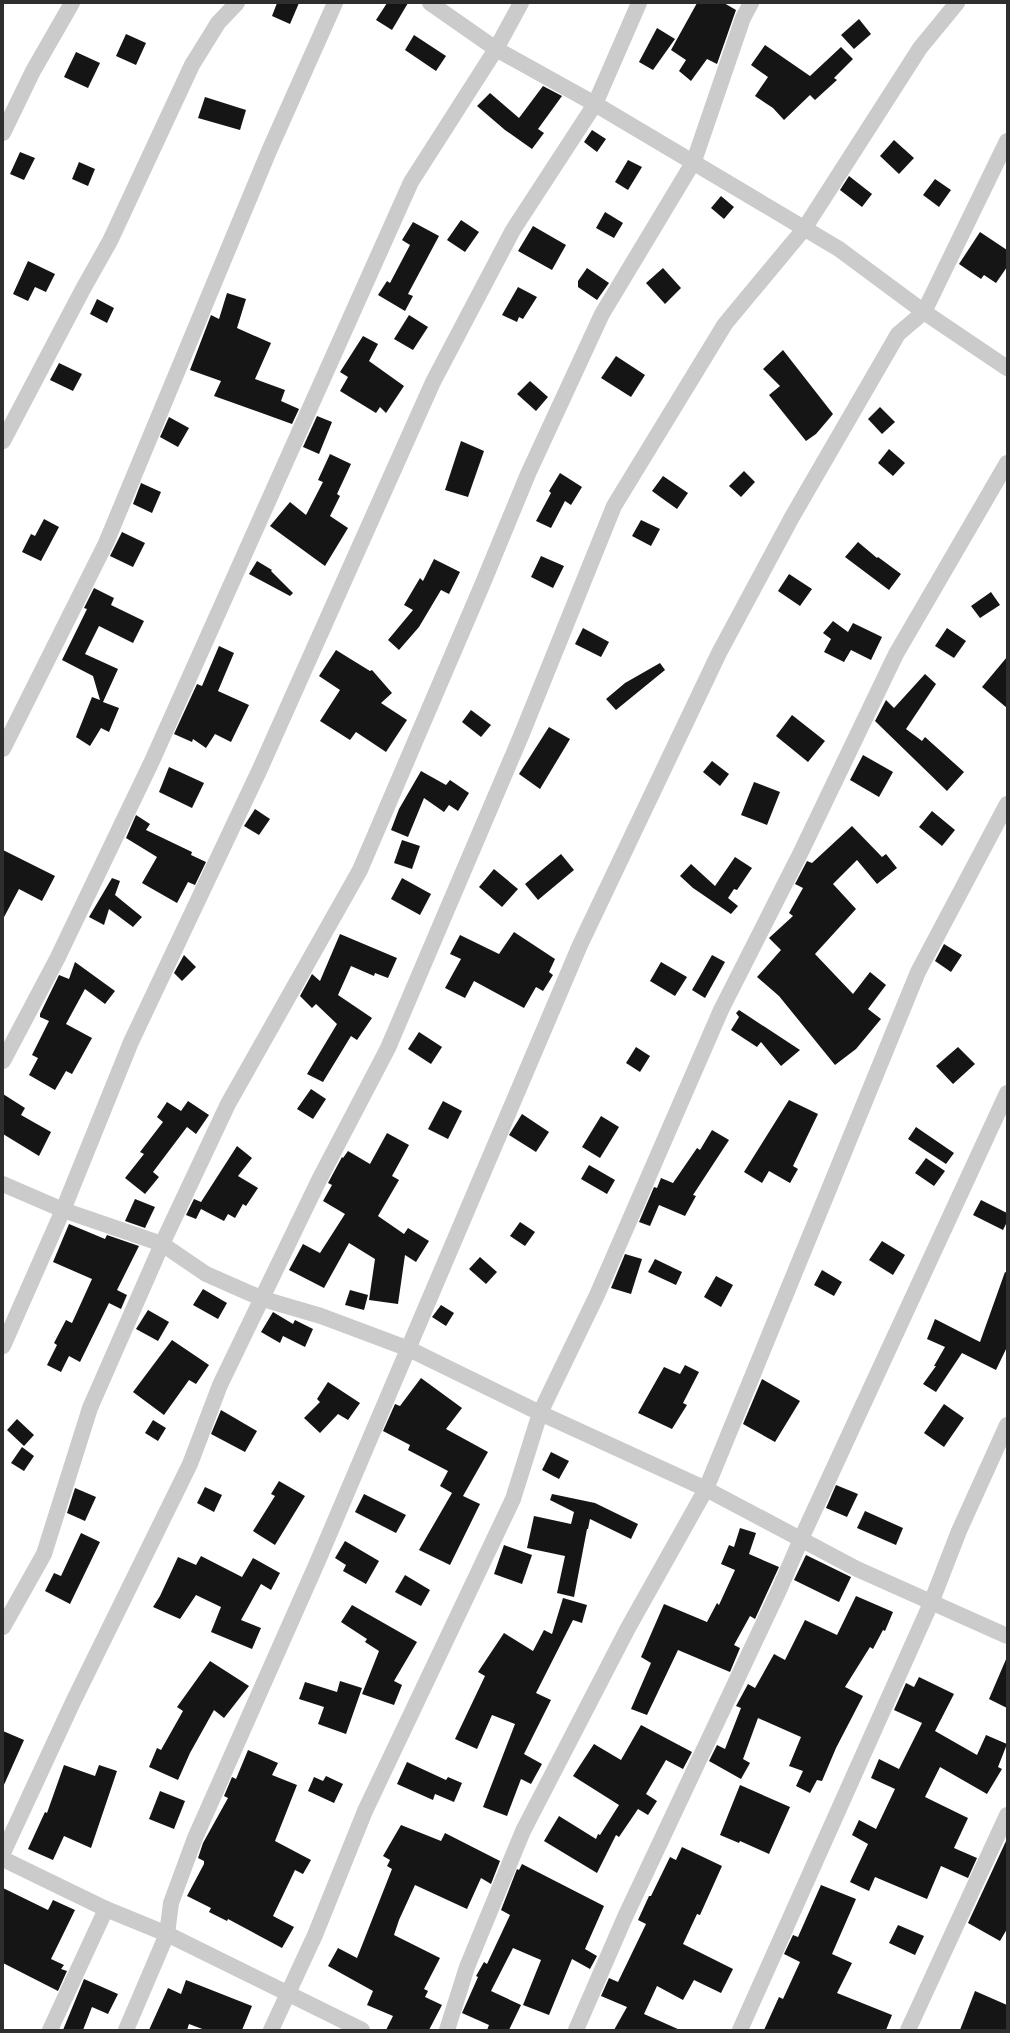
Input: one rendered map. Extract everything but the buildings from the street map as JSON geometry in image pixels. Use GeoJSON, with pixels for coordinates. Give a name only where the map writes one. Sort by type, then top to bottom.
{"type":"FeatureCollection","features":[{"type":"Feature","properties":{"kind":"street"},"geometry":{"type":"LineString","coordinates":[[3,133],[33,71],[72,3]]}},
{"type":"Feature","properties":{"kind":"street"},"geometry":{"type":"LineString","coordinates":[[3,442],[83,289],[110,241],[127,201],[192,65],[218,23],[237,3]]}},
{"type":"Feature","properties":{"kind":"street"},"geometry":{"type":"LineString","coordinates":[[3,749],[106,543],[269,151],[335,3]]}},
{"type":"Feature","properties":{"kind":"street"},"geometry":{"type":"LineString","coordinates":[[430,3],[496,49],[694,161],[839,249],[924,312],[1007,368]]}},
{"type":"Feature","properties":{"kind":"street"},"geometry":{"type":"LineString","coordinates":[[3,1061],[57,959],[152,761],[411,182],[496,49],[521,3]]}},
{"type":"Feature","properties":{"kind":"street"},"geometry":{"type":"LineString","coordinates":[[3,1346],[63,1210],[131,1042],[260,769],[433,382],[513,230],[595,104],[639,3]]}},
{"type":"Feature","properties":{"kind":"street"},"geometry":{"type":"LineString","coordinates":[[3,1627],[44,1554],[90,1408],[162,1244],[228,1104],[360,870],[528,474],[602,314],[694,161],[743,18],[751,3]]}},
{"type":"Feature","properties":{"kind":"street"},"geometry":{"type":"LineString","coordinates":[[3,1853],[73,1702],[190,1464],[220,1385],[263,1299],[320,1178],[388,1048],[521,736],[614,506],[725,324],[804,229],[920,48],[957,3]]}},
{"type":"Feature","properties":{"kind":"street"},"geometry":{"type":"LineString","coordinates":[[126,2030],[167,1934],[171,1903],[184,1863],[410,1349],[473,1194],[580,945],[719,653],[792,517],[898,334],[924,312],[1007,141]]}},
{"type":"Feature","properties":{"kind":"street"},"geometry":{"type":"LineString","coordinates":[[270,2030],[315,1935],[365,1811],[513,1498],[540,1413],[597,1295],[721,1010],[800,854],[896,654],[1007,463]]}},
{"type":"Feature","properties":{"kind":"street"},"geometry":{"type":"LineString","coordinates":[[446,2030],[467,1967],[523,1831],[628,1628],[706,1489],[918,972],[1007,804]]}},
{"type":"Feature","properties":{"kind":"street"},"geometry":{"type":"LineString","coordinates":[[576,2030],[625,1917],[780,1588],[801,1539],[1007,1093]]}},
{"type":"Feature","properties":{"kind":"street"},"geometry":{"type":"LineString","coordinates":[[3,1184],[63,1210],[162,1244],[206,1274],[263,1299],[321,1316],[410,1349],[540,1413],[706,1489],[857,1569],[1007,1636]]}},
{"type":"Feature","properties":{"kind":"street"},"geometry":{"type":"LineString","coordinates":[[740,2030],[931,1602],[959,1531],[1007,1425]]}},
{"type":"Feature","properties":{"kind":"street"},"geometry":{"type":"LineString","coordinates":[[908,2030],[1007,1815]]}},
{"type":"Feature","properties":{"kind":"street"},"geometry":{"type":"LineString","coordinates":[[3,1859],[106,1909],[167,1934],[362,2030]]}},
{"type":"Feature","properties":{"kind":"street"},"geometry":{"type":"LineString","coordinates":[[50,2030],[106,1909]]}}]}
